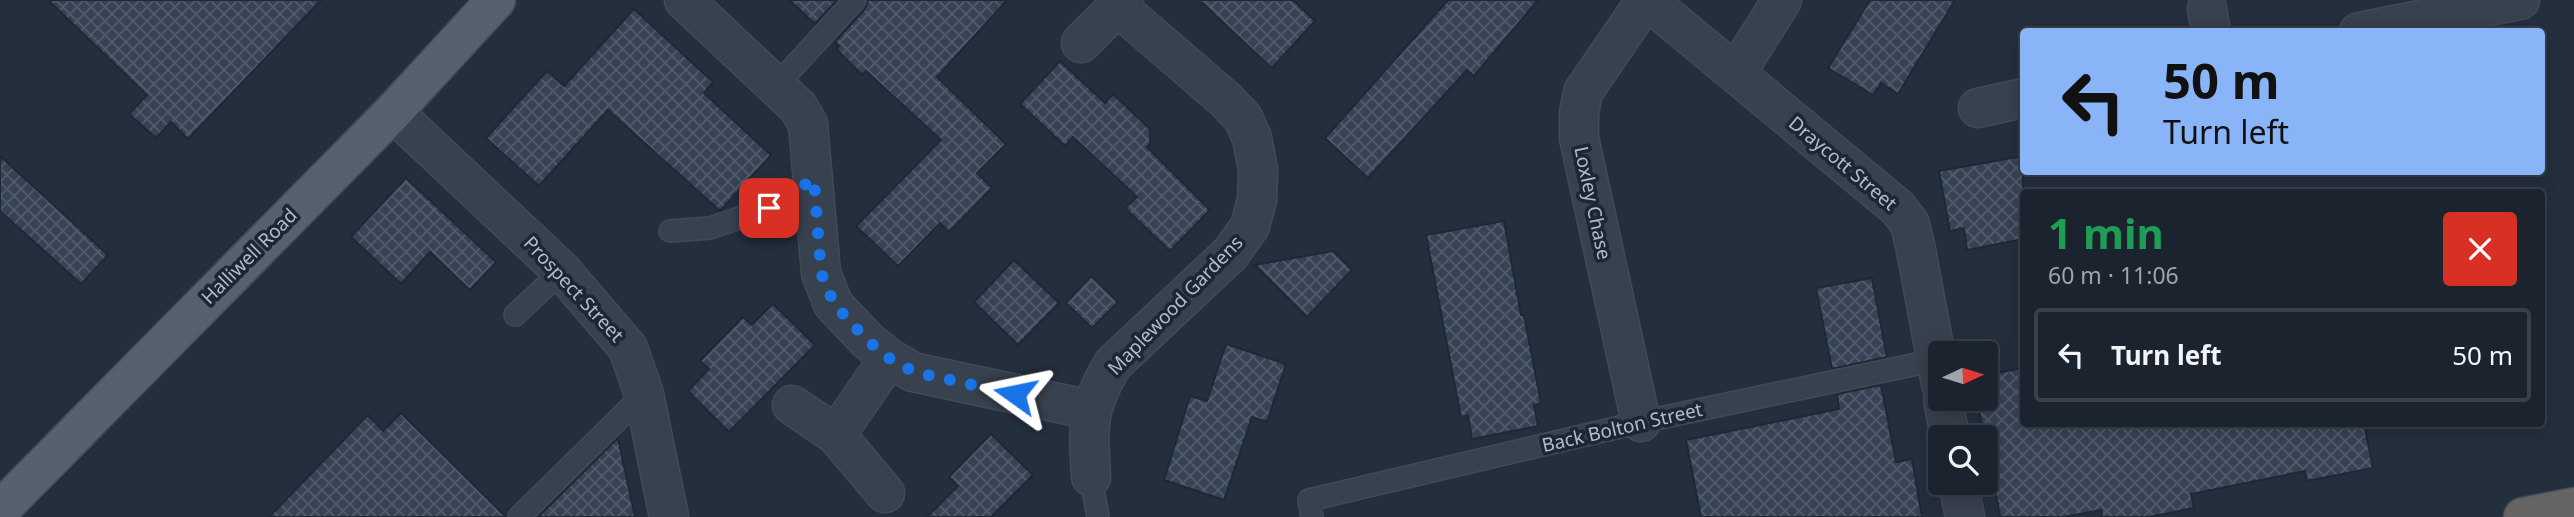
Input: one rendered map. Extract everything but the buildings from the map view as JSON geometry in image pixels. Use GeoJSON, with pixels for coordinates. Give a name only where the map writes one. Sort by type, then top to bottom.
{"type":"FeatureCollection","features":[{"type":"Feature","properties":{"kind":"main road","name":"Halliwell Road"},"geometry":{"type":"LineString","coordinates":[[0,510],[393,111],[496,0]]}},
{"type":"Feature","properties":{"kind":"street"},"geometry":{"type":"LineString","coordinates":[[684,0],[798,107],[808,124],[821,273],[834,304],[867,340],[889,358],[914,372],[1091,410]]}},
{"type":"Feature","properties":{"kind":"street","name":"Draycott Street"},"geometry":{"type":"LineString","coordinates":[[1647,0],[1898,208],[1910,224],[1934,341]]}},
{"type":"Feature","properties":{"kind":"street","name":"Loxley Chase"},"geometry":{"type":"LineString","coordinates":[[1641,422],[1579,138],[1579,113],[1583,92],[1647,0]]}},
{"type":"Feature","properties":{"kind":"street"},"geometry":{"type":"LineString","coordinates":[[1736,74],[1782,0]]}},
{"type":"Feature","properties":{"kind":"street"},"geometry":{"type":"LineString","coordinates":[[2379,28],[2520,0]]}},
{"type":"Feature","properties":{"kind":"street","name":"Maplewood Gardens"},"geometry":{"type":"LineString","coordinates":[[1081,43],[1121,3],[1243,118],[1252,138],[1258,170],[1257,200],[1250,226],[1231,253],[1113,364],[1100,384],[1091,410],[1088,432],[1091,477]]}},
{"type":"Feature","properties":{"kind":"street"},"geometry":{"type":"LineString","coordinates":[[1978,108],[2020,100]]}},
{"type":"Feature","properties":{"kind":"street","name":"Prospect Street"},"geometry":{"type":"LineString","coordinates":[[393,111],[562,271],[628,348],[644,394],[669,517]]}},
{"type":"Feature","properties":{"kind":"street"},"geometry":{"type":"LineString","coordinates":[[836,435],[889,358]]}},
{"type":"Feature","properties":{"kind":"street"},"geometry":{"type":"LineString","coordinates":[[792,405],[836,435],[886,493]]}},
{"type":"Feature","properties":{"kind":"street"},"geometry":{"type":"LineString","coordinates":[[1960,495],[1965,517]]}},
{"type":"Feature","properties":{"kind":"lane"},"geometry":{"type":"LineString","coordinates":[[776,86],[855,0]]}},
{"type":"Feature","properties":{"kind":"lane"},"geometry":{"type":"LineString","coordinates":[[670,232],[710,228],[769,208],[814,179]]}},
{"type":"Feature","properties":{"kind":"lane"},"geometry":{"type":"LineString","coordinates":[[515,315],[562,271]]}},
{"type":"Feature","properties":{"kind":"lane","name":"Back Bolton Street"},"geometry":{"type":"LineString","coordinates":[[1310,508],[1641,422],[1928,374]]}},
{"type":"Feature","properties":{"kind":"lane"},"geometry":{"type":"LineString","coordinates":[[519,517],[644,394]]}},
{"type":"Feature","properties":{"kind":"lane"},"geometry":{"type":"LineString","coordinates":[[1091,477],[1098,517]]}},
{"type":"Feature","properties":{"kind":"route"},"geometry":{"type":"LineString","coordinates":[[769,208],[814,179],[821,273],[834,304],[867,340],[889,358],[914,372],[1015,394]]}}]}
